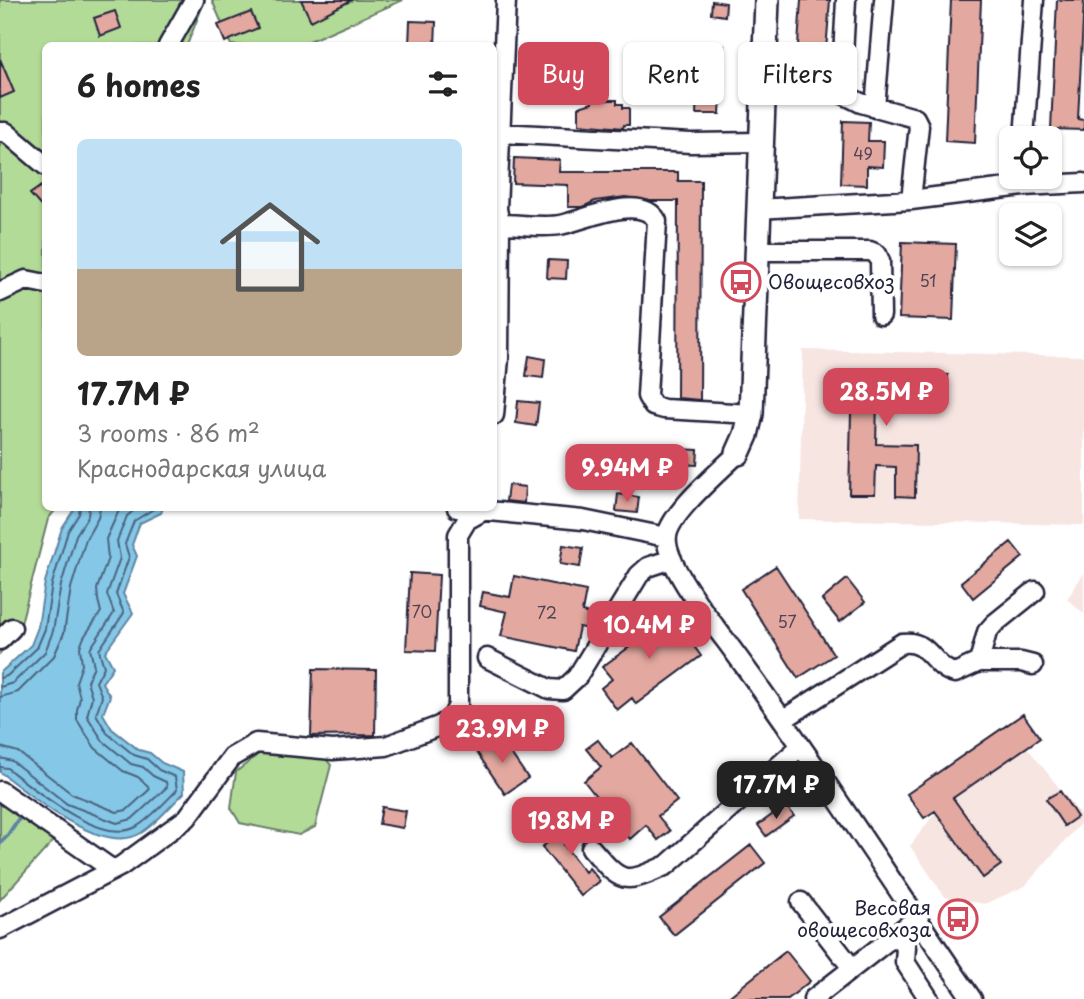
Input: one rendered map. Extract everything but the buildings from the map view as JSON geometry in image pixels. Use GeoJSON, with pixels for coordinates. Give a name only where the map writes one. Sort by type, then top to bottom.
{"type":"FeatureCollection","features":[{"type":"Feature","properties":{"kind":"main road"},"geometry":{"type":"LineString","coordinates":[[765,42],[767,0]]}},
{"type":"Feature","properties":{"kind":"main road"},"geometry":{"type":"LineString","coordinates":[[738,453],[751,414],[762,105]]}},
{"type":"Feature","properties":{"kind":"street"},"geometry":{"type":"LineString","coordinates":[[170,42],[194,0]]}},
{"type":"Feature","properties":{"kind":"street"},"geometry":{"type":"LineString","coordinates":[[497,381],[500,224],[497,209],[506,0]]}},
{"type":"Feature","properties":{"kind":"street"},"geometry":{"type":"LineString","coordinates":[[844,42],[846,0]]}},
{"type":"Feature","properties":{"kind":"street"},"geometry":{"type":"LineString","coordinates":[[875,108],[884,0]]}},
{"type":"Feature","properties":{"kind":"street"},"geometry":{"type":"LineString","coordinates":[[1025,126],[1034,0]]}},
{"type":"Feature","properties":{"kind":"street"},"geometry":{"type":"LineString","coordinates":[[857,100],[875,108],[915,118],[919,126],[911,200]]}},
{"type":"Feature","properties":{"kind":"street"},"geometry":{"type":"LineString","coordinates":[[0,132],[6,132],[42,163]]}},
{"type":"Feature","properties":{"kind":"street"},"geometry":{"type":"LineString","coordinates":[[499,134],[691,143],[760,142]]}},
{"type":"Feature","properties":{"kind":"street"},"geometry":{"type":"LineString","coordinates":[[1062,182],[1084,183]]}},
{"type":"Feature","properties":{"kind":"street"},"geometry":{"type":"LineString","coordinates":[[758,209],[911,200],[999,185]]}},
{"type":"Feature","properties":{"kind":"street"},"geometry":{"type":"LineString","coordinates":[[500,224],[561,225],[606,210],[645,210],[654,215],[657,221],[647,396],[653,406],[664,409],[751,414]]}},
{"type":"Feature","properties":{"kind":"street"},"geometry":{"type":"LineString","coordinates":[[757,251],[870,251],[877,254],[880,261],[881,315]]}},
{"type":"Feature","properties":{"kind":"street"},"geometry":{"type":"LineString","coordinates":[[0,292],[26,280],[42,283]]}},
{"type":"Feature","properties":{"kind":"street"},"geometry":{"type":"LineString","coordinates":[[738,453],[676,514],[666,537],[672,559],[692,597],[784,719],[972,999]]}},
{"type":"Feature","properties":{"kind":"street"},"geometry":{"type":"LineString","coordinates":[[497,510],[583,520],[666,537]]}},
{"type":"Feature","properties":{"kind":"street"},"geometry":{"type":"LineString","coordinates":[[0,929],[113,870],[187,818],[232,757],[256,743],[333,750],[386,746],[439,726],[452,718],[458,705],[458,535],[467,520],[482,511]]}},
{"type":"Feature","properties":{"kind":"street"},"geometry":{"type":"LineString","coordinates":[[487,659],[548,689],[563,690],[577,677],[639,575],[648,567],[672,559]]}},
{"type":"Feature","properties":{"kind":"street"},"geometry":{"type":"LineString","coordinates":[[979,662],[983,641],[994,624],[1035,591]]}},
{"type":"Feature","properties":{"kind":"street"},"geometry":{"type":"LineString","coordinates":[[784,719],[902,643],[920,644],[948,671],[955,673],[979,662],[1021,662],[1033,666]]}},
{"type":"Feature","properties":{"kind":"street"},"geometry":{"type":"LineString","coordinates":[[591,848],[613,874],[626,880],[667,865],[801,746]]}},
{"type":"Feature","properties":{"kind":"street"},"geometry":{"type":"LineString","coordinates":[[793,795],[824,779]]}},
{"type":"Feature","properties":{"kind":"street"},"geometry":{"type":"LineString","coordinates":[[0,791],[113,870]]}},
{"type":"Feature","properties":{"kind":"street"},"geometry":{"type":"LineString","coordinates":[[801,902],[852,968]]}},
{"type":"Feature","properties":{"kind":"street"},"geometry":{"type":"LineString","coordinates":[[823,996],[852,968],[917,918]]}},
{"type":"Feature","properties":{"kind":"street"},"geometry":{"type":"LineString","coordinates":[[896,934],[906,947],[905,962],[929,999]]}},
{"type":"Feature","properties":{"kind":"shaded area"},"geometry":{"type":"Polygon","coordinates":[[[803,350],[1084,356],[1084,525],[799,519],[803,350]]]}},
{"type":"Feature","properties":{"kind":"shaded area"},"geometry":{"type":"Polygon","coordinates":[[[1084,573],[1084,614],[1067,599],[1084,573]]]}},
{"type":"Feature","properties":{"kind":"shaded area"},"geometry":{"type":"Polygon","coordinates":[[[1014,731],[1084,819],[1025,886],[985,904],[945,897],[910,846],[979,755],[1014,731]]]}},
{"type":"Feature","properties":{"kind":"green space"},"geometry":{"type":"Polygon","coordinates":[[[0,0],[205,0],[188,42],[42,42],[42,511],[55,511],[48,519],[19,631],[0,653],[0,0]]]}},
{"type":"Feature","properties":{"kind":"green space"},"geometry":{"type":"Polygon","coordinates":[[[212,0],[403,0],[307,42],[230,42],[212,0]]]}},
{"type":"Feature","properties":{"kind":"green space"},"geometry":{"type":"Polygon","coordinates":[[[260,753],[324,757],[331,765],[315,827],[299,835],[240,823],[231,808],[236,772],[260,753]]]}},
{"type":"Feature","properties":{"kind":"green space"},"geometry":{"type":"Polygon","coordinates":[[[0,783],[64,829],[0,900],[0,783]]]}},
{"type":"Feature","properties":{"kind":"water"},"geometry":{"type":"Polygon","coordinates":[[[73,511],[162,511],[140,523],[132,545],[137,556],[123,594],[133,613],[105,652],[113,667],[102,683],[110,696],[103,714],[112,729],[139,750],[150,753],[162,763],[183,772],[184,793],[147,829],[125,838],[107,837],[67,820],[0,772],[0,673],[31,645],[38,627],[45,582],[62,528],[73,511]]]}},
{"type":"Feature","properties":{"kind":"waterway"},"geometry":{"type":"LineString","coordinates":[[0,843],[22,814]]}},
{"type":"Feature","properties":{"kind":"place","name":"Овощесовхоз"},"geometry":{"type":"Point","coordinates":[741,282]}},
{"type":"Feature","properties":{"kind":"place","name":"Весовая овощесовхоза"},"geometry":{"type":"Point","coordinates":[958,919]}}]}
